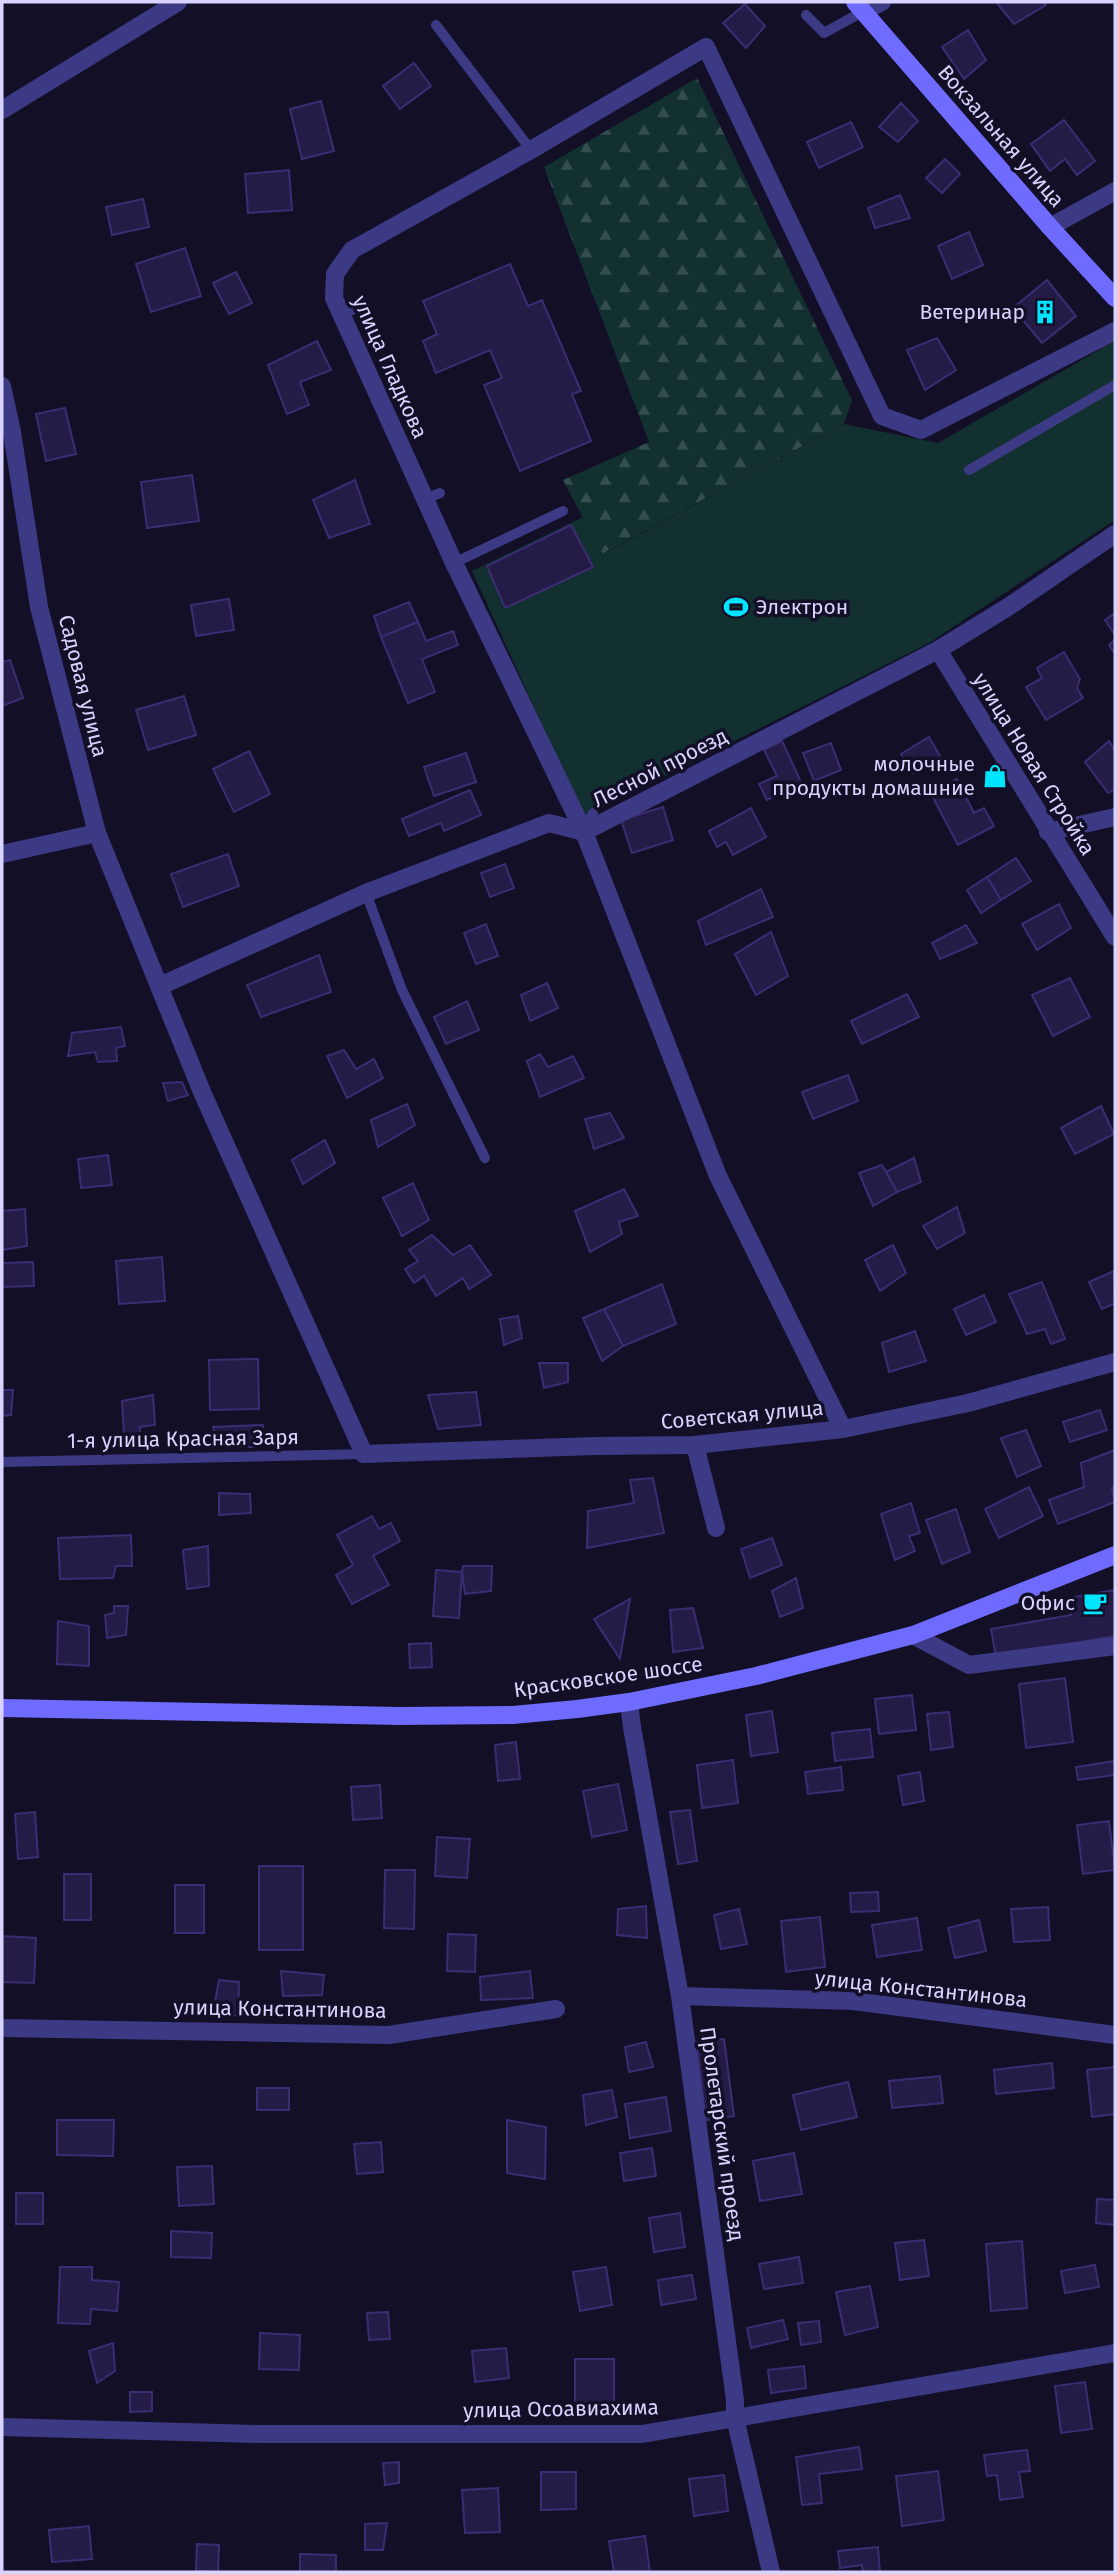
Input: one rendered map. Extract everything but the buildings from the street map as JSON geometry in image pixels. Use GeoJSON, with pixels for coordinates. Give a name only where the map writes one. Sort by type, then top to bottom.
{"type":"FeatureCollection","features":[{"type":"Feature","properties":{"kind":"main road","name":"Вокзальная улица"},"geometry":{"type":"LineString","coordinates":[[860,6],[1050,227],[1115,298]]}},
{"type":"Feature","properties":{"kind":"main road","name":"Красковское шоссе"},"geometry":{"type":"LineString","coordinates":[[2,1708],[513,1716],[629,1702],[755,1676],[913,1635],[1115,1555]]}},
{"type":"Feature","properties":{"kind":"street"},"geometry":{"type":"LineString","coordinates":[[2,110],[178,2]]}},
{"type":"Feature","properties":{"kind":"street"},"geometry":{"type":"LineString","coordinates":[[860,6],[882,2]]}},
{"type":"Feature","properties":{"kind":"street","name":"улица Гладкова"},"geometry":{"type":"LineString","coordinates":[[843,1429],[718,1176],[584,832],[454,563],[433,496],[341,315],[334,298],[335,274],[352,250],[531,150],[706,47],[882,416],[920,430],[1115,331]]}},
{"type":"Feature","properties":{"kind":"street"},"geometry":{"type":"LineString","coordinates":[[1050,227],[1115,191]]}},
{"type":"Feature","properties":{"kind":"street","name":"Садовая улица"},"geometry":{"type":"LineString","coordinates":[[2,386],[12,432],[39,607],[97,833],[202,1092],[364,1454]]}},
{"type":"Feature","properties":{"kind":"street","name":"Лесной проезд"},"geometry":{"type":"LineString","coordinates":[[160,986],[366,893],[549,823],[584,832],[938,650],[1008,607],[1115,534]]}},
{"type":"Feature","properties":{"kind":"street","name":"улица Новая Стройка"},"geometry":{"type":"LineString","coordinates":[[938,650],[1115,937]]}},
{"type":"Feature","properties":{"kind":"street"},"geometry":{"type":"LineString","coordinates":[[1048,832],[1115,817]]}},
{"type":"Feature","properties":{"kind":"street"},"geometry":{"type":"LineString","coordinates":[[2,855],[97,833]]}},
{"type":"Feature","properties":{"kind":"street","name":"Советская улица"},"geometry":{"type":"LineString","coordinates":[[364,1454],[695,1445],[843,1429],[968,1404],[1115,1362]]}},
{"type":"Feature","properties":{"kind":"street"},"geometry":{"type":"LineString","coordinates":[[695,1445],[716,1528]]}},
{"type":"Feature","properties":{"kind":"street"},"geometry":{"type":"LineString","coordinates":[[913,1635],[969,1665],[1115,1646]]}},
{"type":"Feature","properties":{"kind":"street","name":"Пролетарский проезд"},"geometry":{"type":"LineString","coordinates":[[629,1702],[680,1996],[735,2400],[735,2418],[771,2572]]}},
{"type":"Feature","properties":{"kind":"street","name":"улица Константинова"},"geometry":{"type":"LineString","coordinates":[[680,1996],[853,2001],[1115,2035]]}},
{"type":"Feature","properties":{"kind":"street","name":"улица Константинова"},"geometry":{"type":"LineString","coordinates":[[2,2028],[389,2035],[556,2009]]}},
{"type":"Feature","properties":{"kind":"street","name":"улица Осоавиахима"},"geometry":{"type":"LineString","coordinates":[[2,2427],[259,2434],[642,2434],[1115,2353]]}},
{"type":"Feature","properties":{"kind":"lane"},"geometry":{"type":"LineString","coordinates":[[806,15],[824,33],[860,6]]}},
{"type":"Feature","properties":{"kind":"lane"},"geometry":{"type":"LineString","coordinates":[[436,25],[531,150]]}},
{"type":"Feature","properties":{"kind":"lane"},"geometry":{"type":"LineString","coordinates":[[341,315],[363,305]]}},
{"type":"Feature","properties":{"kind":"lane"},"geometry":{"type":"LineString","coordinates":[[969,470],[1115,385]]}},
{"type":"Feature","properties":{"kind":"lane"},"geometry":{"type":"LineString","coordinates":[[454,563],[563,511]]}},
{"type":"Feature","properties":{"kind":"lane"},"geometry":{"type":"LineString","coordinates":[[584,832],[593,813]]}},
{"type":"Feature","properties":{"kind":"lane"},"geometry":{"type":"LineString","coordinates":[[366,893],[402,990],[485,1158]]}},
{"type":"Feature","properties":{"kind":"lane","name":"1-я улица Красная Заря"},"geometry":{"type":"LineString","coordinates":[[2,1462],[364,1454]]}},
{"type":"Feature","properties":{"kind":"green space"},"geometry":{"type":"Polygon","coordinates":[[[697,78],[852,400],[844,424],[602,554],[563,480],[649,442],[544,167],[697,78]]]}},
{"type":"Feature","properties":{"kind":"green space","name":"Электрон"},"geometry":{"type":"Polygon","coordinates":[[[1113,342],[1115,520],[929,643],[584,817],[472,571],[583,517],[603,554],[844,424],[938,443],[1113,342]]]}},
{"type":"Feature","properties":{"kind":"place","name":"Ветеринар"},"geometry":{"type":"Point","coordinates":[1045,312]}},
{"type":"Feature","properties":{"kind":"place","name":"Электрон"},"geometry":{"type":"Point","coordinates":[736,607]}},
{"type":"Feature","properties":{"kind":"place","name":"молочные продукты домашние"},"geometry":{"type":"Point","coordinates":[995,776]}},
{"type":"Feature","properties":{"kind":"place","name":"Офис"},"geometry":{"type":"Point","coordinates":[1095,1603]}}]}
